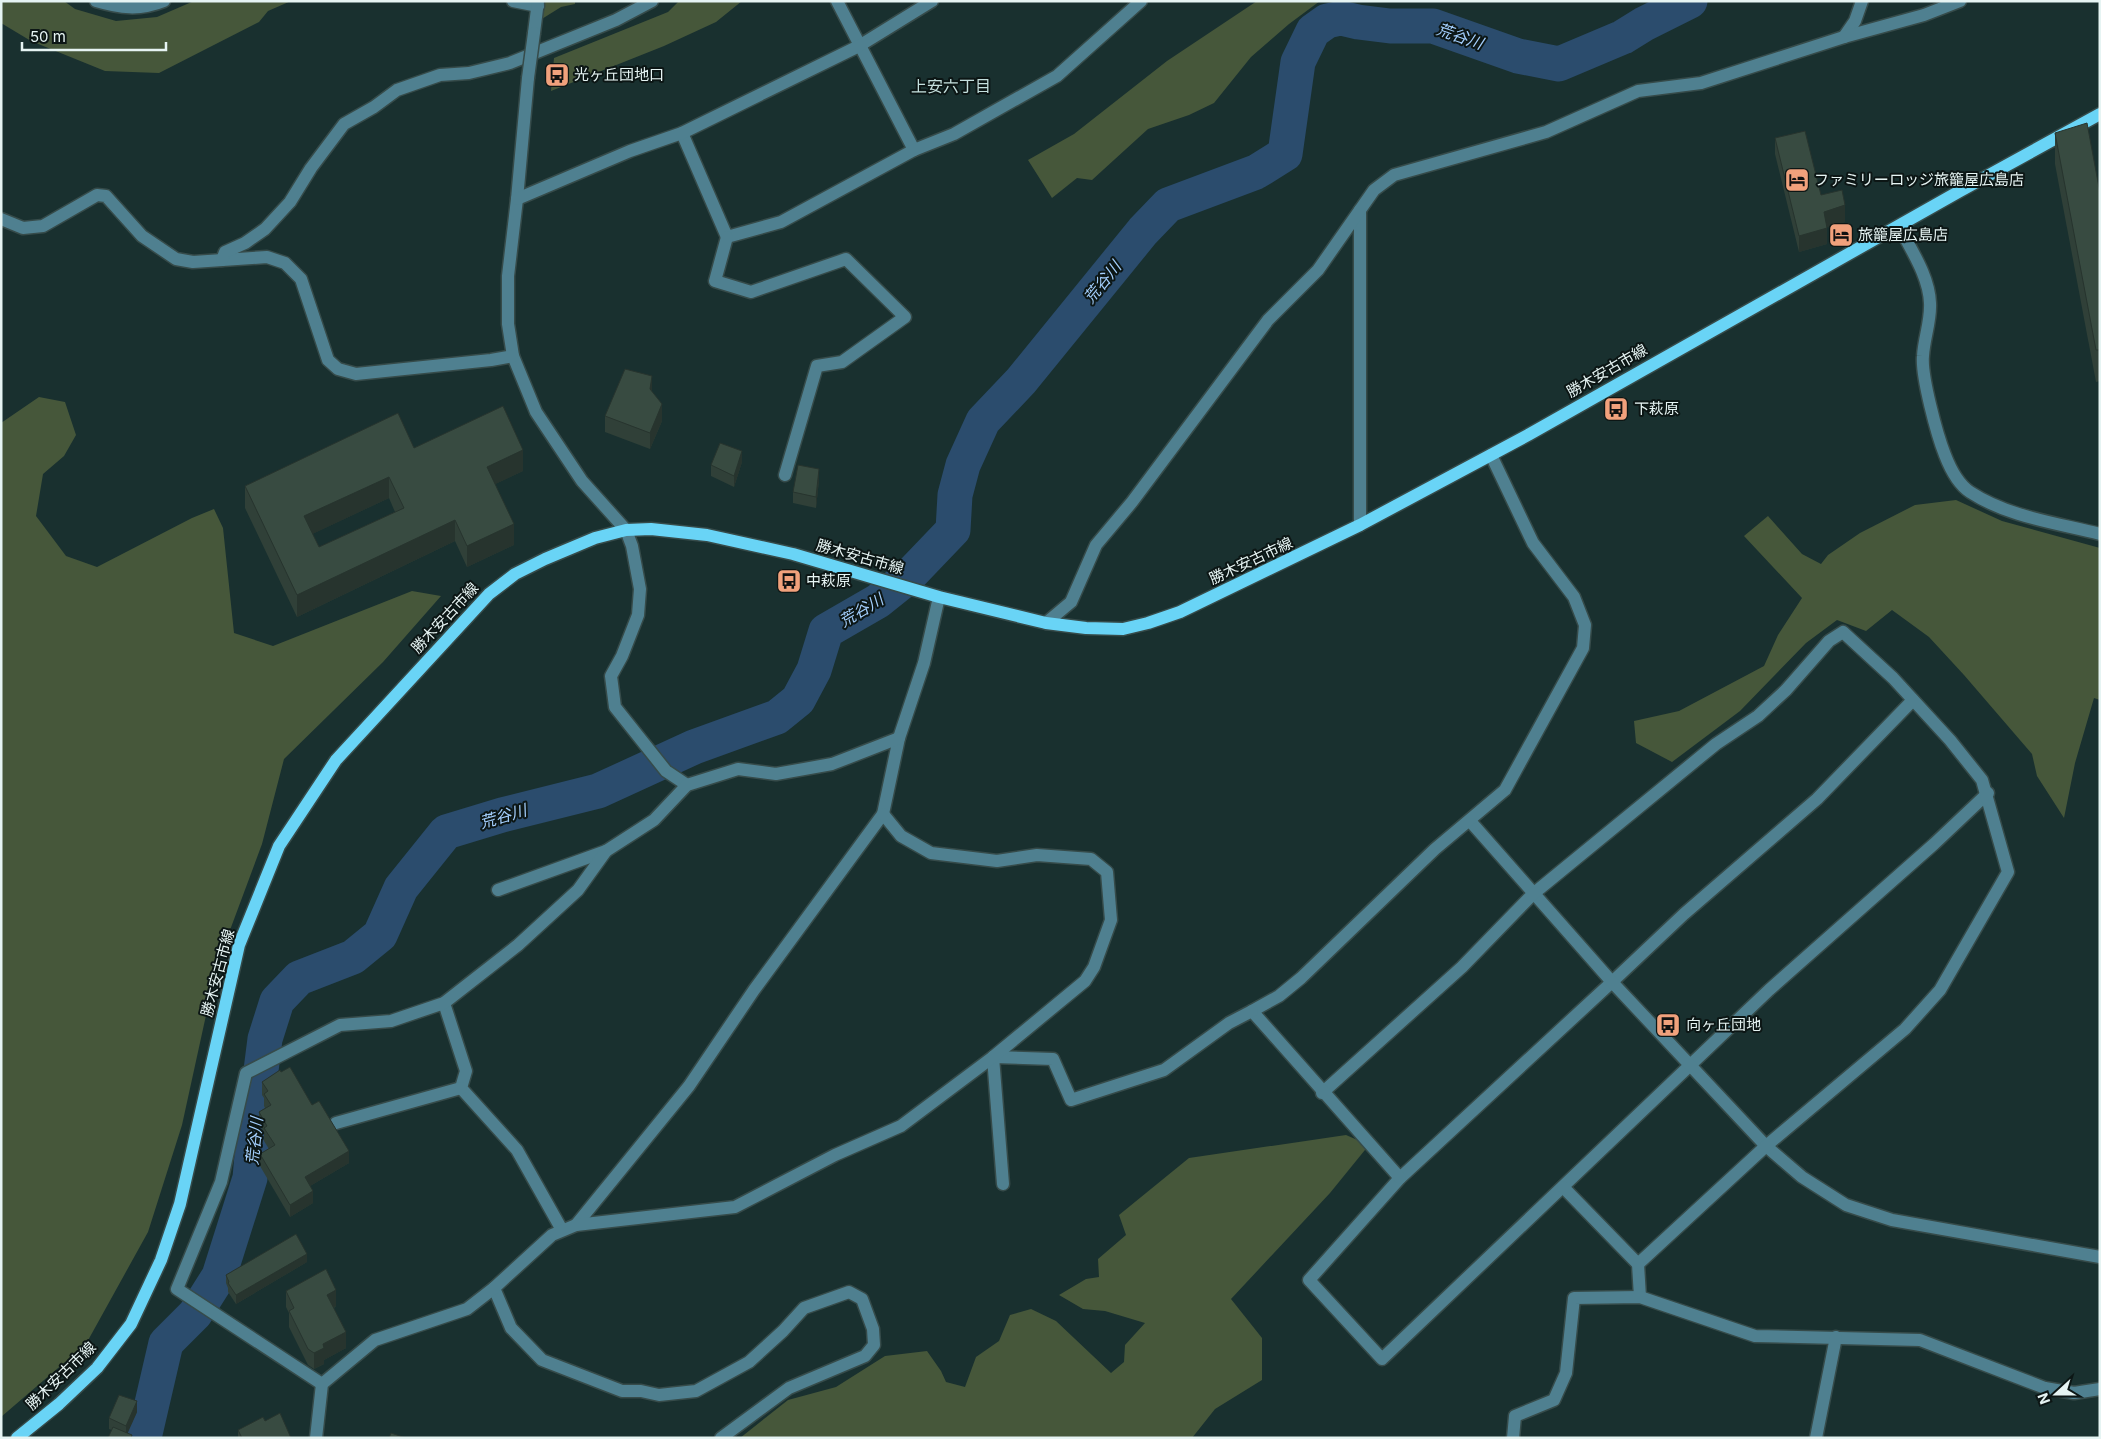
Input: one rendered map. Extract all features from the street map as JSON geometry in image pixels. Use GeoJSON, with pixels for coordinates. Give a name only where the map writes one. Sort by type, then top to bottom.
{"type":"FeatureCollection","features":[{"type":"Feature","properties":{"kind":"main road","name":"勝木安古市線"},"geometry":{"type":"LineString","coordinates":[[17,1438],[59,1404],[97,1368],[131,1324],[161,1260],[180,1204],[239,945],[279,846],[336,760],[489,594],[515,574],[595,538],[626,530],[651,529],[707,535],[793,554],[938,597],[1046,623],[1086,628],[1123,629],[1148,622],[1189,608],[1360,525],[1490,455],[2100,114]]}},
{"type":"Feature","properties":{"kind":"street"},"geometry":{"type":"LineString","coordinates":[[96,1],[121,8],[152,6],[164,1]]}},
{"type":"Feature","properties":{"kind":"street"},"geometry":{"type":"LineString","coordinates":[[513,1],[538,4],[528,78],[518,199],[508,276],[508,324],[513,356],[536,412],[582,481],[626,530],[632,546],[640,589],[638,615],[622,656],[611,676],[615,707],[666,771],[687,785]]}},
{"type":"Feature","properties":{"kind":"street"},"geometry":{"type":"LineString","coordinates":[[222,260],[225,252],[245,243],[265,229],[290,202],[311,168],[344,124],[374,107],[397,90],[440,75],[469,73],[510,63],[616,20],[652,1]]}},
{"type":"Feature","properties":{"kind":"street"},"geometry":{"type":"LineString","coordinates":[[837,1],[914,150]]}},
{"type":"Feature","properties":{"kind":"street"},"geometry":{"type":"LineString","coordinates":[[518,199],[630,151],[682,133],[859,46],[932,1]]}},
{"type":"Feature","properties":{"kind":"street"},"geometry":{"type":"LineString","coordinates":[[727,238],[781,222],[914,150],[954,134],[1056,76],[1142,1]]}},
{"type":"Feature","properties":{"kind":"street"},"geometry":{"type":"LineString","coordinates":[[1844,37],[1855,20],[1862,1]]}},
{"type":"Feature","properties":{"kind":"street"},"geometry":{"type":"LineString","coordinates":[[1046,623],[1071,602],[1096,545],[1132,502],[1268,320],[1318,270],[1374,190],[1394,175],[1546,132],[1638,91],[1701,83],[1844,37],[1924,15],[1960,1]]}},
{"type":"Feature","properties":{"kind":"street"},"geometry":{"type":"LineString","coordinates":[[682,133],[727,238],[715,281],[751,292],[846,259],[905,317],[842,362],[817,366],[785,475]]}},
{"type":"Feature","properties":{"kind":"street"},"geometry":{"type":"LineString","coordinates":[[1,220],[23,228],[43,226],[97,195],[106,196],[142,236],[176,258],[192,262],[267,257],[285,263],[301,279],[328,360],[338,369],[356,374],[513,356]]}},
{"type":"Feature","properties":{"kind":"street"},"geometry":{"type":"LineString","coordinates":[[1360,209],[1360,525]]}},
{"type":"Feature","properties":{"kind":"street"},"geometry":{"type":"LineString","coordinates":[[1899,226],[1922,272],[1930,302],[1923,356],[1925,381],[1945,455],[1959,482],[1970,492],[2009,511],[2100,534]]}},
{"type":"Feature","properties":{"kind":"street"},"geometry":{"type":"LineString","coordinates":[[993,1057],[1053,1059],[1071,1100],[1164,1070],[1228,1023],[1279,996],[1301,978],[1435,849],[1505,790],[1583,648],[1584,625],[1574,597],[1533,543],[1490,455]]}},
{"type":"Feature","properties":{"kind":"street"},"geometry":{"type":"LineString","coordinates":[[576,1225],[689,1086],[754,990],[883,814],[899,738],[924,663],[938,597]]}},
{"type":"Feature","properties":{"kind":"street"},"geometry":{"type":"LineString","coordinates":[[1322,1092],[1462,967],[1533,894],[1716,744],[1758,716],[1786,690],[1829,641],[1843,632],[1893,678],[1982,780],[1988,793],[2008,872],[1940,990],[1905,1029],[1766,1146],[1638,1264]]}},
{"type":"Feature","properties":{"kind":"street"},"geometry":{"type":"LineString","coordinates":[[1913,700],[1817,799],[1684,914],[1400,1178],[1309,1280],[1382,1359],[1770,990],[1934,844],[1988,793]]}},
{"type":"Feature","properties":{"kind":"street"},"geometry":{"type":"LineString","coordinates":[[498,890],[606,851],[654,820],[687,785],[738,769],[776,774],[832,764],[899,738]]}},
{"type":"Feature","properties":{"kind":"street"},"geometry":{"type":"LineString","coordinates":[[316,1438],[322,1384],[375,1340],[467,1310],[552,1235],[562,1230],[576,1225],[735,1208],[835,1155],[902,1126],[993,1057],[1085,981],[1094,967],[1111,920],[1110,889],[1107,872],[1091,859],[1036,855],[998,861],[931,853],[901,836],[883,814]]}},
{"type":"Feature","properties":{"kind":"street"},"geometry":{"type":"LineString","coordinates":[[1470,821],[1612,982],[1766,1146],[1802,1177],[1846,1205],[1892,1220],[2100,1257]]}},
{"type":"Feature","properties":{"kind":"street"},"geometry":{"type":"LineString","coordinates":[[322,1384],[177,1290],[221,1182],[246,1073],[340,1025],[391,1021],[444,1003],[518,945],[578,890],[606,851]]}},
{"type":"Feature","properties":{"kind":"street"},"geometry":{"type":"LineString","coordinates":[[444,1003],[466,1071],[461,1088]]}},
{"type":"Feature","properties":{"kind":"street"},"geometry":{"type":"LineString","coordinates":[[1252,1011],[1400,1178]]}},
{"type":"Feature","properties":{"kind":"street"},"geometry":{"type":"LineString","coordinates":[[993,1057],[1003,1184]]}},
{"type":"Feature","properties":{"kind":"street"},"geometry":{"type":"LineString","coordinates":[[461,1088],[517,1150],[562,1230]]}},
{"type":"Feature","properties":{"kind":"street"},"geometry":{"type":"LineString","coordinates":[[336,1123],[461,1088]]}},
{"type":"Feature","properties":{"kind":"street"},"geometry":{"type":"LineString","coordinates":[[1563,1187],[1638,1264],[1640,1297]]}},
{"type":"Feature","properties":{"kind":"street"},"geometry":{"type":"LineString","coordinates":[[494,1288],[511,1328],[542,1360],[622,1391],[641,1391],[658,1395],[696,1391],[748,1362],[804,1308],[849,1292],[862,1299],[873,1330],[874,1345],[866,1356],[789,1388],[721,1438]]}},
{"type":"Feature","properties":{"kind":"street"},"geometry":{"type":"LineString","coordinates":[[1513,1438],[1515,1416],[1554,1400],[1566,1373],[1574,1298],[1640,1297],[1755,1336],[1920,1340],[2045,1388],[2074,1393],[2100,1389]]}},
{"type":"Feature","properties":{"kind":"street"},"geometry":{"type":"LineString","coordinates":[[1816,1438],[1836,1337]]}},
{"type":"Feature","properties":{"kind":"green space"},"geometry":{"type":"Polygon","coordinates":[[[1,1],[64,1],[75,9],[116,21],[157,17],[194,1],[291,1],[268,11],[259,22],[159,73],[105,71],[31,41],[1,23],[1,1]]]}},
{"type":"Feature","properties":{"kind":"green space"},"geometry":{"type":"Polygon","coordinates":[[[540,1],[575,1],[575,4],[561,7],[537,22],[540,1]]]}},
{"type":"Feature","properties":{"kind":"green space"},"geometry":{"type":"Polygon","coordinates":[[[679,1],[742,1],[716,22],[664,46],[551,91],[554,58],[668,12],[679,1]]]}},
{"type":"Feature","properties":{"kind":"green space"},"geometry":{"type":"Polygon","coordinates":[[[1257,1],[1320,1],[1289,24],[1251,57],[1214,103],[1189,115],[1148,129],[1092,180],[1077,178],[1052,198],[1028,160],[1074,134],[1167,61],[1257,1]]]}},
{"type":"Feature","properties":{"kind":"green space"},"geometry":{"type":"Polygon","coordinates":[[[39,397],[65,402],[76,435],[64,456],[43,474],[36,516],[66,556],[97,567],[192,518],[214,509],[223,528],[234,633],[273,646],[412,591],[441,596],[383,662],[284,759],[262,844],[217,965],[182,1125],[148,1232],[86,1344],[1,1417],[1,423],[39,397]]]}},
{"type":"Feature","properties":{"kind":"green space"},"geometry":{"type":"Polygon","coordinates":[[[1956,500],[2002,521],[2100,548],[2100,700],[2094,698],[2075,763],[2064,818],[2037,776],[2032,754],[1929,637],[1892,610],[1866,631],[1837,620],[1806,643],[1740,711],[1672,762],[1636,743],[1634,721],[1679,711],[1764,666],[1778,635],[1802,598],[1744,536],[1768,516],[1802,554],[1821,564],[1828,555],[1860,533],[1915,505],[1956,500]]]}},
{"type":"Feature","properties":{"kind":"green space"},"geometry":{"type":"Polygon","coordinates":[[[1346,1135],[1369,1145],[1330,1193],[1231,1299],[1262,1338],[1262,1380],[1215,1409],[1192,1438],[740,1438],[788,1400],[836,1387],[885,1356],[927,1351],[946,1382],[965,1387],[976,1357],[999,1341],[1010,1315],[1031,1309],[1056,1321],[1111,1373],[1124,1362],[1125,1345],[1145,1323],[1105,1311],[1083,1309],[1059,1295],[1086,1279],[1099,1277],[1098,1259],[1126,1235],[1119,1215],[1189,1158],[1346,1135]]]}},
{"type":"Feature","properties":{"kind":"building"},"geometry":{"type":"Polygon","coordinates":[[[2087,123],[2100,193],[2100,350],[2096,350],[2055,133],[2087,123]]]}},
{"type":"Feature","properties":{"kind":"building","name":"ファミリーロッジ旅籠屋広島店"},"geometry":{"type":"Polygon","coordinates":[[[1805,131],[1821,195],[1842,190],[1845,205],[1824,212],[1827,228],[1799,236],[1775,138],[1805,131]]]}},
{"type":"Feature","properties":{"kind":"building"},"geometry":{"type":"Polygon","coordinates":[[[625,369],[652,376],[650,389],[662,404],[650,433],[605,416],[625,369]]]}},
{"type":"Feature","properties":{"kind":"building"},"geometry":{"type":"Polygon","coordinates":[[[503,406],[523,450],[487,467],[514,524],[467,546],[455,520],[297,595],[245,486],[398,413],[414,448],[503,406]],[[389,477],[304,516],[319,547],[404,508],[389,477]]]}},
{"type":"Feature","properties":{"kind":"building"},"geometry":{"type":"Polygon","coordinates":[[[720,443],[742,451],[734,476],[711,465],[720,443]]]}},
{"type":"Feature","properties":{"kind":"building"},"geometry":{"type":"Polygon","coordinates":[[[798,465],[819,469],[816,497],[793,492],[798,465]]]}},
{"type":"Feature","properties":{"kind":"building"},"geometry":{"type":"Polygon","coordinates":[[[290,1067],[312,1105],[319,1101],[349,1151],[305,1177],[313,1191],[290,1205],[260,1154],[275,1145],[264,1128],[267,1126],[259,1112],[271,1105],[264,1094],[268,1091],[262,1082],[280,1070],[281,1072],[290,1067]]]}},
{"type":"Feature","properties":{"kind":"building"},"geometry":{"type":"Polygon","coordinates":[[[296,1234],[307,1254],[236,1295],[228,1283],[226,1275],[296,1234]]]}},
{"type":"Feature","properties":{"kind":"building"},"geometry":{"type":"Polygon","coordinates":[[[326,1269],[336,1290],[327,1295],[346,1332],[323,1344],[324,1348],[314,1353],[308,1349],[289,1311],[294,1308],[286,1291],[326,1269]]]}},
{"type":"Feature","properties":{"kind":"building"},"geometry":{"type":"Polygon","coordinates":[[[119,1395],[137,1401],[126,1426],[109,1418],[119,1395]]]}},
{"type":"Feature","properties":{"kind":"building"},"geometry":{"type":"Polygon","coordinates":[[[280,1413],[291,1438],[242,1438],[238,1430],[263,1417],[265,1421],[280,1413]]]}},
{"type":"Feature","properties":{"kind":"building"},"geometry":{"type":"Polygon","coordinates":[[[113,1427],[132,1435],[131,1438],[108,1438],[113,1427]]]}},
{"type":"Feature","properties":{"kind":"building"},"geometry":{"type":"Polygon","coordinates":[[[391,1433],[406,1438],[389,1438],[391,1433]]]}},
{"type":"Feature","properties":{"kind":"waterway","name":"荒谷川"},"geometry":{"type":"LineString","coordinates":[[144,1438],[166,1343],[195,1314],[219,1276],[250,1178],[265,1039],[277,1001],[299,978],[353,957],[380,935],[401,888],[446,832],[502,815],[598,791],[694,747],[777,717],[798,700],[814,670],[826,631],[878,601],[908,577],[953,530],[955,495],[963,465],[983,421],[1021,381],[1143,231],[1168,205],[1256,172],[1285,154],[1298,62],[1313,31],[1327,21],[1341,18],[1390,26],[1433,26],[1518,56],[1559,64],[1623,37],[1644,24],[1690,1]]}},
{"type":"Feature","properties":{"kind":"place","name":"光ヶ丘団地口"},"geometry":{"type":"Point","coordinates":[557,75]}},
{"type":"Feature","properties":{"kind":"place","name":"ファミリーロッジ旅籠屋広島店"},"geometry":{"type":"Point","coordinates":[1797,180]}},
{"type":"Feature","properties":{"kind":"place","name":"旅籠屋広島店"},"geometry":{"type":"Point","coordinates":[1841,235]}},
{"type":"Feature","properties":{"kind":"place","name":"下萩原"},"geometry":{"type":"Point","coordinates":[1616,409]}},
{"type":"Feature","properties":{"kind":"place","name":"中萩原"},"geometry":{"type":"Point","coordinates":[789,581]}},
{"type":"Feature","properties":{"kind":"place","name":"向ヶ丘団地"},"geometry":{"type":"Point","coordinates":[1668,1025]}},
{"type":"Feature","properties":{"kind":"district","name":"上安六丁目"},"geometry":{"type":"Point","coordinates":[951,86]}}]}
